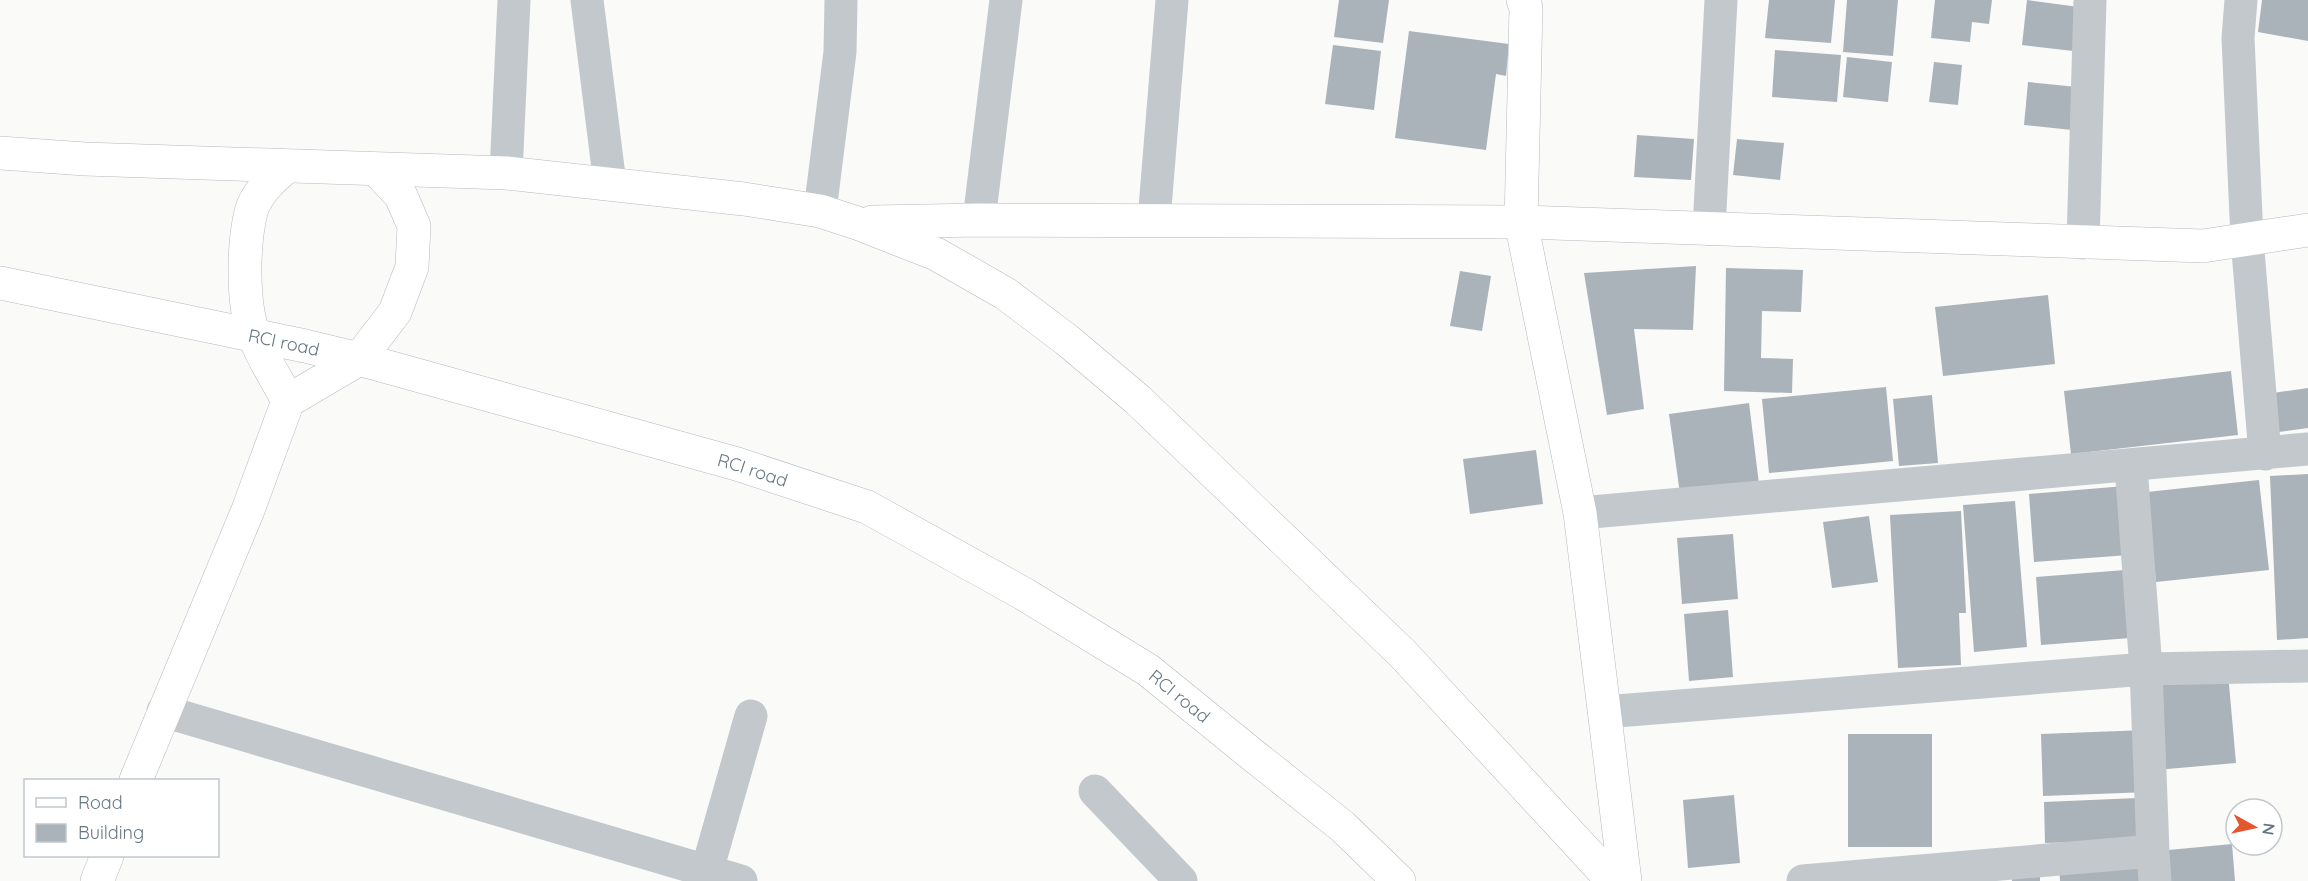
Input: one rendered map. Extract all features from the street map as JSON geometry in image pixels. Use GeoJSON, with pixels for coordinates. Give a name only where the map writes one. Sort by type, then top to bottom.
{"type":"FeatureCollection","features":[{"type":"Feature","properties":{"kind":"main road"},"geometry":{"type":"LineString","coordinates":[[1523,0],[1526,8],[1521,222],[1580,513],[1625,881]]}},
{"type":"Feature","properties":{"kind":"main road"},"geometry":{"type":"LineString","coordinates":[[0,153],[85,159],[506,173],[609,184],[744,199],[819,211],[857,223],[936,254],[1006,294],[1066,339],[1138,400],[1403,654],[1613,881]]}},
{"type":"Feature","properties":{"kind":"main road"},"geometry":{"type":"LineString","coordinates":[[287,166],[269,181],[251,210],[246,256],[246,299],[254,335],[288,401]]}},
{"type":"Feature","properties":{"kind":"main road"},"geometry":{"type":"LineString","coordinates":[[136,779],[248,510],[288,401],[359,359],[395,312],[412,267],[414,226],[401,196],[377,170]]}},
{"type":"Feature","properties":{"kind":"main road"},"geometry":{"type":"LineString","coordinates":[[857,223],[979,220],[1521,222],[2203,246],[2308,230]]}},
{"type":"Feature","properties":{"kind":"main road","name":"RCI road"},"geometry":{"type":"LineString","coordinates":[[0,283],[359,359],[737,464],[867,507],[1024,594],[1148,669],[1342,826],[1400,881]]}},
{"type":"Feature","properties":{"kind":"main road"},"geometry":{"type":"LineString","coordinates":[[97,881],[106,857]]}},
{"type":"Feature","properties":{"kind":"street"},"geometry":{"type":"LineString","coordinates":[[506,173],[514,0]]}},
{"type":"Feature","properties":{"kind":"street"},"geometry":{"type":"LineString","coordinates":[[586,0],[609,184]]}},
{"type":"Feature","properties":{"kind":"street"},"geometry":{"type":"LineString","coordinates":[[819,211],[840,52],[841,0]]}},
{"type":"Feature","properties":{"kind":"street"},"geometry":{"type":"LineString","coordinates":[[979,220],[1006,0]]}},
{"type":"Feature","properties":{"kind":"street"},"geometry":{"type":"LineString","coordinates":[[1154,220],[1172,0]]}},
{"type":"Feature","properties":{"kind":"street"},"geometry":{"type":"LineString","coordinates":[[1709,229],[1720,0]]}},
{"type":"Feature","properties":{"kind":"street"},"geometry":{"type":"LineString","coordinates":[[2083,243],[2090,0]]}},
{"type":"Feature","properties":{"kind":"street"},"geometry":{"type":"LineString","coordinates":[[2241,0],[2238,39],[2247,239],[2265,454]]}},
{"type":"Feature","properties":{"kind":"street"},"geometry":{"type":"LineString","coordinates":[[1580,513],[2308,449]]}},
{"type":"Feature","properties":{"kind":"street"},"geometry":{"type":"LineString","coordinates":[[1803,881],[2154,866],[2146,669],[2131,466]]}},
{"type":"Feature","properties":{"kind":"street"},"geometry":{"type":"LineString","coordinates":[[1604,712],[2146,669],[2308,666]]}},
{"type":"Feature","properties":{"kind":"street"},"geometry":{"type":"LineString","coordinates":[[163,711],[705,876],[741,881]]}},
{"type":"Feature","properties":{"kind":"street"},"geometry":{"type":"LineString","coordinates":[[705,876],[751,716]]}},
{"type":"Feature","properties":{"kind":"street"},"geometry":{"type":"LineString","coordinates":[[1095,791],[1181,881]]}},
{"type":"Feature","properties":{"kind":"building"},"geometry":{"type":"Polygon","coordinates":[[[1339,0],[1389,0],[1383,43],[1334,37],[1339,0]]]}},
{"type":"Feature","properties":{"kind":"building"},"geometry":{"type":"Polygon","coordinates":[[[1769,0],[1835,0],[1831,43],[1765,38],[1769,0]]]}},
{"type":"Feature","properties":{"kind":"building"},"geometry":{"type":"Polygon","coordinates":[[[1847,0],[1898,0],[1893,56],[1843,52],[1847,0]]]}},
{"type":"Feature","properties":{"kind":"building"},"geometry":{"type":"Polygon","coordinates":[[[1935,0],[1992,0],[1989,24],[1972,22],[1970,42],[1931,38],[1935,0]]]}},
{"type":"Feature","properties":{"kind":"building"},"geometry":{"type":"Polygon","coordinates":[[[2027,0],[2079,7],[2073,51],[2022,45],[2027,0]]]}},
{"type":"Feature","properties":{"kind":"building"},"geometry":{"type":"Polygon","coordinates":[[[2262,0],[2308,0],[2308,41],[2258,32],[2262,0]]]}},
{"type":"Feature","properties":{"kind":"building"},"geometry":{"type":"Polygon","coordinates":[[[1409,31],[1509,44],[1506,76],[1496,74],[1486,150],[1395,138],[1409,31]]]}},
{"type":"Feature","properties":{"kind":"building"},"geometry":{"type":"Polygon","coordinates":[[[1333,45],[1381,51],[1374,110],[1325,104],[1333,45]]]}},
{"type":"Feature","properties":{"kind":"building"},"geometry":{"type":"Polygon","coordinates":[[[1775,50],[1841,55],[1837,102],[1772,97],[1775,50]]]}},
{"type":"Feature","properties":{"kind":"building"},"geometry":{"type":"Polygon","coordinates":[[[1847,57],[1892,62],[1888,102],[1843,97],[1847,57]]]}},
{"type":"Feature","properties":{"kind":"building"},"geometry":{"type":"Polygon","coordinates":[[[1934,62],[1962,65],[1958,105],[1929,102],[1934,62]]]}},
{"type":"Feature","properties":{"kind":"building"},"geometry":{"type":"Polygon","coordinates":[[[2028,82],[2077,87],[2072,130],[2024,125],[2028,82]]]}},
{"type":"Feature","properties":{"kind":"building"},"geometry":{"type":"Polygon","coordinates":[[[1637,135],[1694,139],[1691,180],[1634,177],[1637,135]]]}},
{"type":"Feature","properties":{"kind":"building"},"geometry":{"type":"Polygon","coordinates":[[[1737,139],[1784,143],[1780,180],[1733,175],[1737,139]]]}},
{"type":"Feature","properties":{"kind":"building"},"geometry":{"type":"Polygon","coordinates":[[[1696,266],[1693,330],[1634,329],[1644,409],[1607,415],[1584,273],[1696,266]]]}},
{"type":"Feature","properties":{"kind":"building"},"geometry":{"type":"Polygon","coordinates":[[[1726,268],[1803,270],[1801,312],[1762,311],[1761,358],[1793,359],[1792,393],[1724,391],[1726,268]]]}},
{"type":"Feature","properties":{"kind":"building"},"geometry":{"type":"Polygon","coordinates":[[[1460,271],[1491,276],[1482,331],[1450,326],[1460,271]]]}},
{"type":"Feature","properties":{"kind":"building"},"geometry":{"type":"Polygon","coordinates":[[[2048,295],[2055,364],[1943,376],[1935,307],[2048,295]]]}},
{"type":"Feature","properties":{"kind":"building"},"geometry":{"type":"Polygon","coordinates":[[[2231,371],[2238,435],[2071,454],[2064,391],[2231,371]]]}},
{"type":"Feature","properties":{"kind":"building"},"geometry":{"type":"Polygon","coordinates":[[[1886,387],[1893,461],[1769,473],[1762,399],[1886,387]]]}},
{"type":"Feature","properties":{"kind":"building"},"geometry":{"type":"Polygon","coordinates":[[[2308,388],[2308,428],[2271,433],[2266,394],[2308,388]]]}},
{"type":"Feature","properties":{"kind":"building"},"geometry":{"type":"Polygon","coordinates":[[[1932,395],[1938,463],[1899,466],[1893,399],[1932,395]]]}},
{"type":"Feature","properties":{"kind":"building"},"geometry":{"type":"Polygon","coordinates":[[[1749,403],[1759,484],[1680,494],[1669,414],[1749,403]]]}},
{"type":"Feature","properties":{"kind":"building"},"geometry":{"type":"Polygon","coordinates":[[[1536,450],[1543,504],[1470,514],[1463,459],[1536,450]]]}},
{"type":"Feature","properties":{"kind":"building"},"geometry":{"type":"Polygon","coordinates":[[[2308,474],[2308,638],[2277,640],[2270,476],[2308,474]]]}},
{"type":"Feature","properties":{"kind":"building"},"geometry":{"type":"Polygon","coordinates":[[[2259,480],[2269,570],[2156,582],[2147,492],[2259,480]]]}},
{"type":"Feature","properties":{"kind":"building"},"geometry":{"type":"Polygon","coordinates":[[[2125,486],[2129,555],[2034,562],[2029,494],[2125,486]]]}},
{"type":"Feature","properties":{"kind":"building"},"geometry":{"type":"Polygon","coordinates":[[[2015,501],[2027,647],[1974,652],[1963,505],[2015,501]]]}},
{"type":"Feature","properties":{"kind":"building"},"geometry":{"type":"Polygon","coordinates":[[[1961,511],[1966,613],[1959,613],[1961,665],[1898,668],[1890,515],[1961,511]]]}},
{"type":"Feature","properties":{"kind":"building"},"geometry":{"type":"Polygon","coordinates":[[[1869,516],[1878,582],[1832,588],[1823,522],[1869,516]]]}},
{"type":"Feature","properties":{"kind":"building"},"geometry":{"type":"Polygon","coordinates":[[[1733,534],[1738,599],[1682,604],[1677,538],[1733,534]]]}},
{"type":"Feature","properties":{"kind":"building"},"geometry":{"type":"Polygon","coordinates":[[[2125,570],[2130,638],[2041,645],[2036,577],[2125,570]]]}},
{"type":"Feature","properties":{"kind":"building"},"geometry":{"type":"Polygon","coordinates":[[[1728,610],[1733,677],[1689,681],[1684,614],[1728,610]]]}},
{"type":"Feature","properties":{"kind":"building"},"geometry":{"type":"Polygon","coordinates":[[[2228,673],[2236,763],[2156,770],[2149,680],[2228,673]]]}},
{"type":"Feature","properties":{"kind":"building"},"geometry":{"type":"Polygon","coordinates":[[[2146,730],[2149,792],[2043,796],[2041,734],[2146,730]]]}},
{"type":"Feature","properties":{"kind":"building"},"geometry":{"type":"Polygon","coordinates":[[[1848,734],[1932,734],[1932,847],[1848,847],[1848,734]]]}},
{"type":"Feature","properties":{"kind":"building"},"geometry":{"type":"Polygon","coordinates":[[[1734,795],[1740,863],[1688,868],[1683,800],[1734,795]]]}},
{"type":"Feature","properties":{"kind":"building"},"geometry":{"type":"Polygon","coordinates":[[[2137,798],[2138,840],[2045,843],[2044,802],[2137,798]]]}},
{"type":"Feature","properties":{"kind":"building"},"geometry":{"type":"Polygon","coordinates":[[[2224,845],[2224,857],[2233,857],[2235,881],[2160,881],[2158,851],[2224,845]]]}},
{"type":"Feature","properties":{"kind":"building"},"geometry":{"type":"Polygon","coordinates":[[[2145,861],[2146,881],[2060,881],[2059,864],[2145,861]]]}},
{"type":"Feature","properties":{"kind":"building"},"geometry":{"type":"Polygon","coordinates":[[[2040,871],[2040,881],[2012,881],[2011,872],[2040,871]]]}}]}
